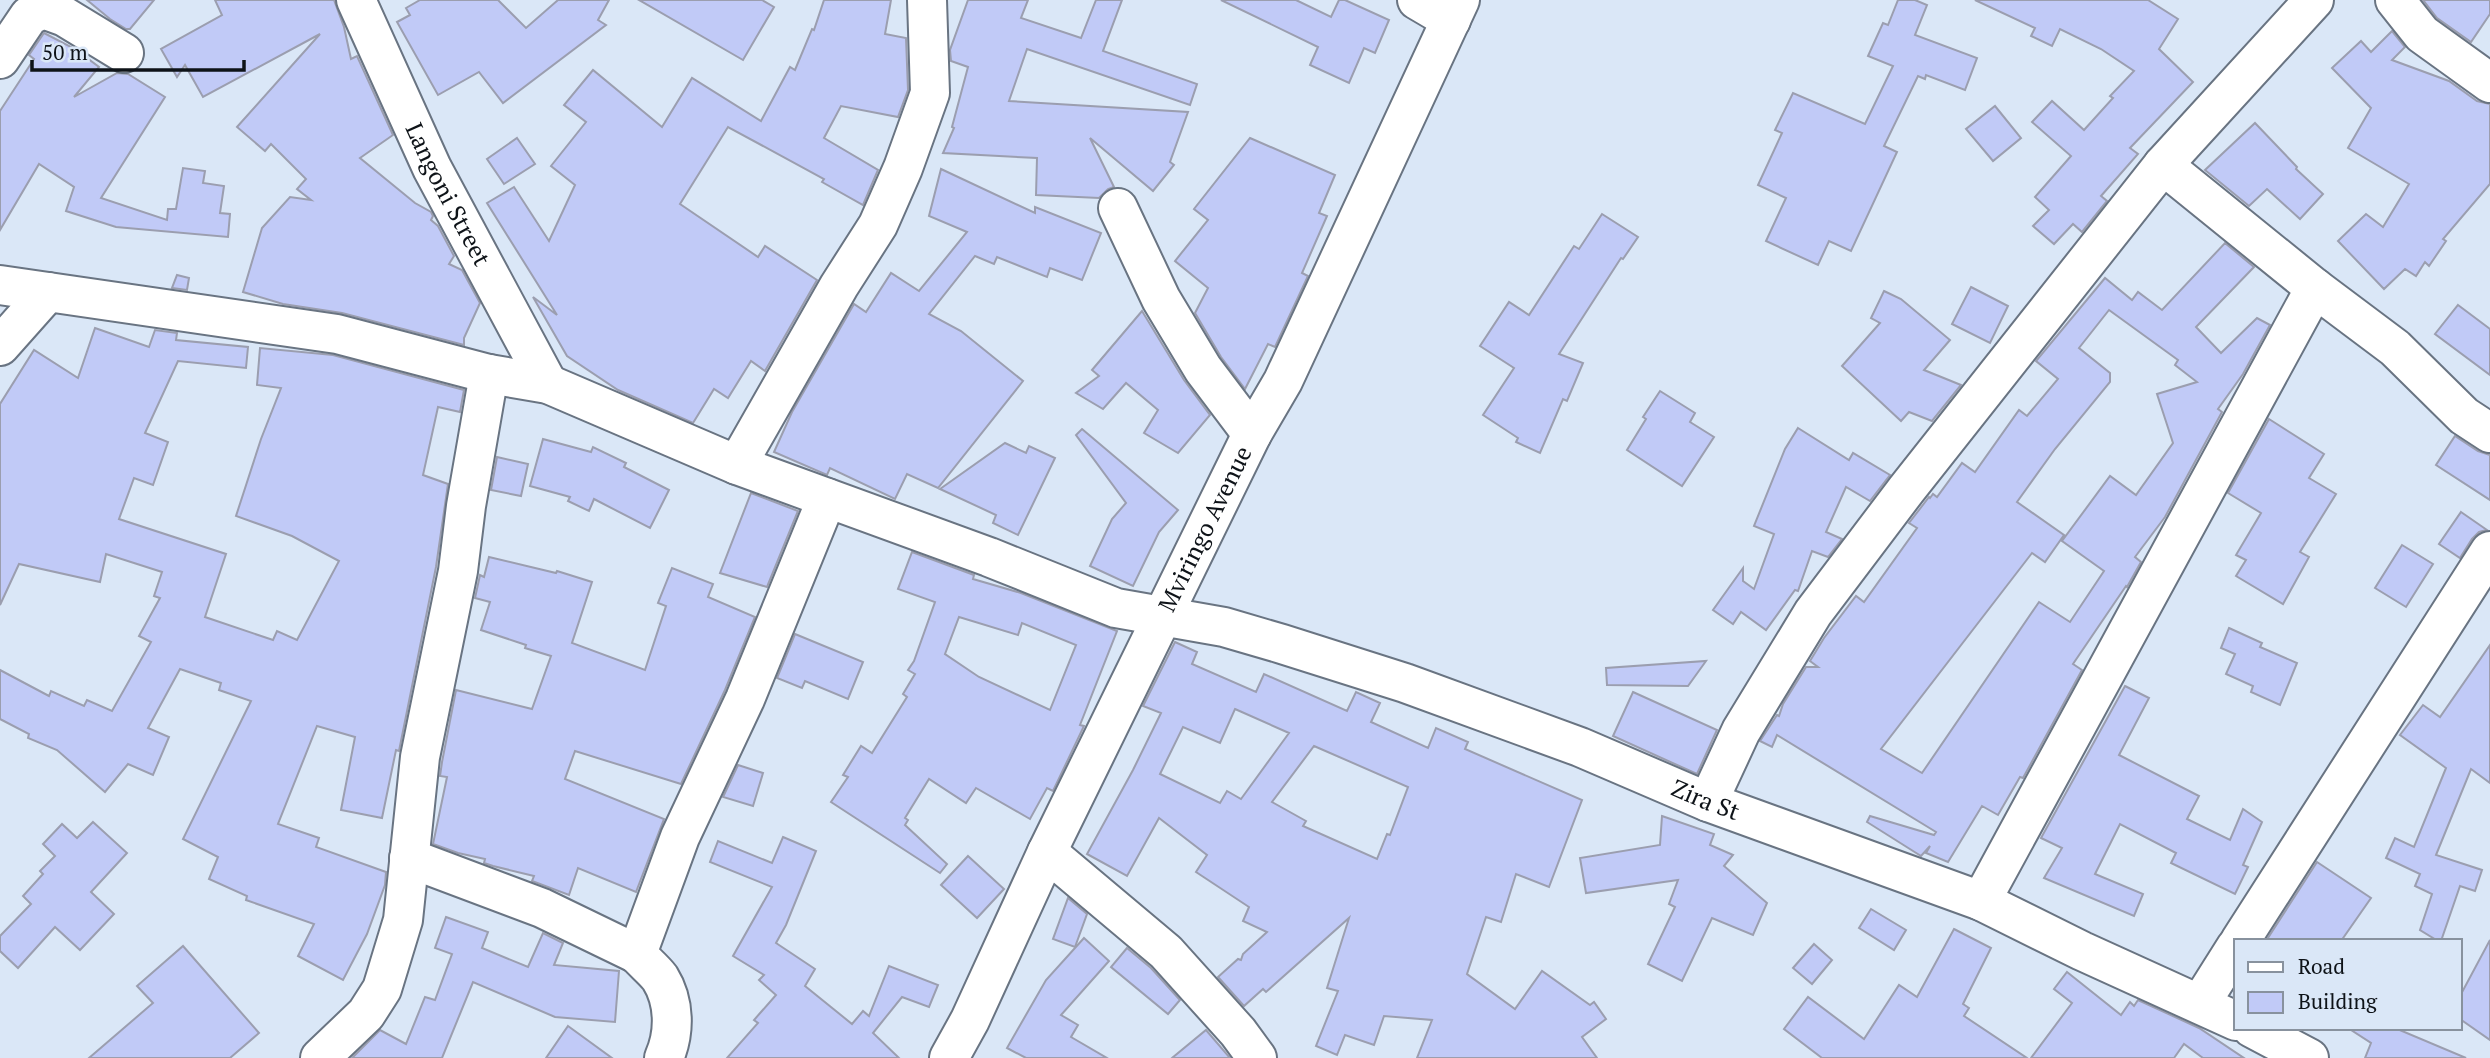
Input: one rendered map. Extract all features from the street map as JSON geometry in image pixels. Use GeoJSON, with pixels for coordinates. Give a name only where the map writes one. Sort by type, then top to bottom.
{"type":"FeatureCollection","features":[{"type":"Feature","properties":{"kind":"street"},"geometry":{"type":"LineString","coordinates":[[737,465],[839,286],[878,225],[903,168],[930,93],[927,0]]}},
{"type":"Feature","properties":{"kind":"street"},"geometry":{"type":"LineString","coordinates":[[1417,0],[1455,10]]}},
{"type":"Feature","properties":{"kind":"street"},"geometry":{"type":"LineString","coordinates":[[1708,802],[1741,731],[1813,613],[1906,490],[2163,165],[2315,0]]}},
{"type":"Feature","properties":{"kind":"street"},"geometry":{"type":"LineString","coordinates":[[2395,0],[2422,34],[2490,83]]}},
{"type":"Feature","properties":{"kind":"street","name":"Langoni Street"},"geometry":{"type":"LineString","coordinates":[[368,5],[432,168],[548,384]]}},
{"type":"Feature","properties":{"kind":"street"},"geometry":{"type":"LineString","coordinates":[[0,59],[29,16],[43,9],[65,17],[124,53]]}},
{"type":"Feature","properties":{"kind":"street","name":"Mviringo Avenue"},"geometry":{"type":"LineString","coordinates":[[949,1058],[970,1020],[1047,852],[1161,618],[1252,434],[1283,381],[1455,10]]}},
{"type":"Feature","properties":{"kind":"street"},"geometry":{"type":"LineString","coordinates":[[2163,165],[2315,288],[2395,348],[2465,416],[2490,433]]}},
{"type":"Feature","properties":{"kind":"street"},"geometry":{"type":"LineString","coordinates":[[1118,208],[1161,299],[1203,369],[1252,434]]}},
{"type":"Feature","properties":{"kind":"street","name":"Zira St"},"geometry":{"type":"LineString","coordinates":[[0,285],[337,334],[489,374],[548,384],[737,465],[989,557],[1116,608],[1224,627],[1405,683],[1580,747],[1708,802],[1981,901],[2082,951],[2234,1020]]}},
{"type":"Feature","properties":{"kind":"street"},"geometry":{"type":"LineString","coordinates":[[1981,901],[2315,288]]}},
{"type":"Feature","properties":{"kind":"street"},"geometry":{"type":"LineString","coordinates":[[0,346],[48,292]]}},
{"type":"Feature","properties":{"kind":"street"},"geometry":{"type":"LineString","coordinates":[[320,1058],[366,1014],[382,989],[403,920],[420,757],[458,572],[489,374]]}},
{"type":"Feature","properties":{"kind":"street"},"geometry":{"type":"LineString","coordinates":[[637,954],[680,837],[745,699],[827,498]]}},
{"type":"Feature","properties":{"kind":"street"},"geometry":{"type":"LineString","coordinates":[[2241,939],[2490,551]]}},
{"type":"Feature","properties":{"kind":"street"},"geometry":{"type":"LineString","coordinates":[[1047,852],[1166,952],[1238,1032],[1257,1058]]}},
{"type":"Feature","properties":{"kind":"street"},"geometry":{"type":"LineString","coordinates":[[409,858],[542,908],[637,954],[660,978],[670,1003],[672,1039],[664,1058]]}},
{"type":"Feature","properties":{"kind":"street"},"geometry":{"type":"LineString","coordinates":[[2200,1004],[2234,950]]}},
{"type":"Feature","properties":{"kind":"street"},"geometry":{"type":"LineString","coordinates":[[2256,1030],[2309,1058]]}},
{"type":"Feature","properties":{"kind":"building"},"geometry":{"type":"Polygon","coordinates":[[[87,0],[154,0],[130,29],[126,29],[87,0]]]}},
{"type":"Feature","properties":{"kind":"building"},"geometry":{"type":"Polygon","coordinates":[[[215,0],[334,0],[344,27],[351,59],[357,56],[393,135],[360,158],[415,203],[431,212],[431,220],[438,226],[454,256],[449,264],[462,270],[480,303],[464,338],[464,345],[342,313],[283,304],[243,292],[262,228],[290,197],[311,200],[297,189],[306,179],[271,144],[265,151],[237,127],[320,34],[203,97],[185,65],[177,77],[161,49],[222,15],[215,0]]]}},
{"type":"Feature","properties":{"kind":"building"},"geometry":{"type":"Polygon","coordinates":[[[420,0],[498,0],[526,28],[558,0],[609,0],[598,20],[606,25],[503,103],[479,72],[438,95],[397,22],[410,15],[406,8],[420,0]]]}},
{"type":"Feature","properties":{"kind":"building"},"geometry":{"type":"Polygon","coordinates":[[[639,0],[762,0],[774,7],[743,60],[639,0]]]}},
{"type":"Feature","properties":{"kind":"building"},"geometry":{"type":"Polygon","coordinates":[[[824,0],[891,0],[885,34],[906,38],[908,90],[898,117],[841,106],[824,138],[878,170],[863,205],[822,182],[824,179],[728,127],[680,204],[758,257],[765,246],[817,280],[765,371],[751,361],[728,398],[714,389],[693,423],[618,390],[567,356],[533,297],[557,315],[487,203],[514,187],[549,241],[575,185],[551,166],[586,122],[564,105],[593,70],[662,127],[692,78],[761,121],[790,67],[795,70],[812,29],[814,30],[824,0]]]}},
{"type":"Feature","properties":{"kind":"building"},"geometry":{"type":"Polygon","coordinates":[[[968,0],[1028,0],[1021,18],[1081,38],[1096,0],[1122,0],[1103,51],[1197,84],[1190,105],[1027,49],[1009,101],[1188,112],[1170,162],[1174,165],[1153,191],[1090,138],[1114,187],[1099,198],[1036,195],[1037,158],[943,153],[954,128],[952,127],[968,67],[951,61],[950,50],[968,0]]]}},
{"type":"Feature","properties":{"kind":"building"},"geometry":{"type":"Polygon","coordinates":[[[1221,0],[1296,0],[1331,17],[1339,0],[1345,0],[1389,20],[1375,53],[1364,48],[1349,83],[1310,65],[1318,47],[1221,0]]]}},
{"type":"Feature","properties":{"kind":"building"},"geometry":{"type":"Polygon","coordinates":[[[1898,0],[1915,0],[1927,5],[1915,35],[1977,58],[1965,90],[1926,75],[1925,79],[1918,76],[1884,146],[1897,152],[1851,251],[1829,241],[1818,265],[1766,241],[1786,198],[1758,185],[1782,133],[1775,130],[1793,93],[1865,124],[1893,66],[1868,56],[1883,23],[1888,25],[1898,0]]]}},
{"type":"Feature","properties":{"kind":"building"},"geometry":{"type":"Polygon","coordinates":[[[1975,0],[2148,0],[2178,19],[2159,49],[2193,82],[2130,148],[2138,154],[2101,196],[2107,201],[2082,232],[2073,224],[2054,244],[2033,226],[2049,210],[2035,197],[2071,156],[2032,122],[2052,101],[2084,130],[2113,98],[2110,96],[2134,71],[2101,49],[2060,29],[2052,46],[2031,36],[2035,28],[1975,0]]]}},
{"type":"Feature","properties":{"kind":"building"},"geometry":{"type":"Polygon","coordinates":[[[2423,0],[2490,0],[2490,14],[2471,42],[2437,18],[2423,0]]]}},
{"type":"Feature","properties":{"kind":"building"},"geometry":{"type":"Polygon","coordinates":[[[2392,31],[2405,47],[2392,60],[2449,81],[2477,101],[2490,104],[2490,184],[2443,239],[2446,241],[2429,266],[2425,262],[2416,276],[2405,269],[2384,289],[2338,241],[2366,214],[2383,227],[2409,184],[2348,148],[2371,108],[2332,68],[2361,41],[2371,52],[2392,31]]]}},
{"type":"Feature","properties":{"kind":"building"},"geometry":{"type":"Polygon","coordinates":[[[44,33],[75,49],[99,67],[74,97],[117,73],[128,74],[165,97],[101,198],[167,220],[168,209],[176,209],[183,168],[205,171],[203,183],[224,186],[220,213],[230,214],[228,237],[116,227],[66,211],[74,187],[39,164],[0,230],[0,111],[34,59],[29,55],[44,33]]]}},
{"type":"Feature","properties":{"kind":"building"},"geometry":{"type":"Polygon","coordinates":[[[1995,106],[2021,138],[1993,161],[1966,129],[1995,106]]]}},
{"type":"Feature","properties":{"kind":"building"},"geometry":{"type":"Polygon","coordinates":[[[2255,123],[2296,169],[2323,194],[2300,219],[2267,189],[2249,206],[2205,170],[2255,123]]]}},
{"type":"Feature","properties":{"kind":"building"},"geometry":{"type":"Polygon","coordinates":[[[517,138],[535,164],[504,184],[487,159],[517,138]]]}},
{"type":"Feature","properties":{"kind":"building"},"geometry":{"type":"Polygon","coordinates":[[[1250,138],[1335,175],[1319,213],[1327,216],[1302,273],[1308,276],[1275,347],[1268,344],[1245,389],[1221,357],[1195,313],[1208,288],[1175,261],[1208,220],[1194,209],[1250,138]]]}},
{"type":"Feature","properties":{"kind":"building"},"geometry":{"type":"Polygon","coordinates":[[[941,169],[1035,213],[1035,207],[1101,233],[1082,280],[1050,268],[1047,277],[997,257],[994,264],[975,256],[929,314],[961,331],[1023,381],[938,488],[907,474],[895,499],[830,468],[827,475],[774,452],[792,412],[854,304],[866,312],[891,273],[919,291],[967,232],[929,216],[941,169]]]}},
{"type":"Feature","properties":{"kind":"building"},"geometry":{"type":"Polygon","coordinates":[[[1602,214],[1638,237],[1623,259],[1621,258],[1559,354],[1583,363],[1567,401],[1563,399],[1540,453],[1516,442],[1518,438],[1483,415],[1514,368],[1480,346],[1509,302],[1529,315],[1574,246],[1579,249],[1602,214]]]}},
{"type":"Feature","properties":{"kind":"building"},"geometry":{"type":"Polygon","coordinates":[[[2225,243],[2254,267],[2196,327],[2221,353],[2257,318],[2270,325],[2243,374],[2218,409],[2222,412],[2165,517],[2135,557],[2141,562],[2127,587],[2073,664],[2082,670],[2023,778],[2020,777],[1998,815],[1982,806],[1948,862],[1926,853],[1930,846],[1921,856],[1867,822],[1870,816],[1934,835],[1936,832],[1777,735],[1772,747],[1760,741],[1777,715],[1779,716],[1783,704],[1806,667],[1818,667],[1810,661],[1824,638],[1856,596],[1864,602],[1917,528],[1909,523],[1929,497],[1933,494],[1937,497],[1962,463],[1975,472],[2019,410],[2027,416],[2058,379],[2036,361],[2105,278],[2132,300],[2138,292],[2162,310],[2225,243]],[[2109,310],[2079,348],[2110,373],[2110,382],[2055,449],[2017,502],[2064,535],[2045,562],[2032,553],[1881,749],[1922,773],[2039,602],[2070,622],[2104,571],[2062,541],[2110,476],[2136,495],[2173,443],[2157,394],[2197,382],[2175,365],[2178,360],[2109,310]]]}},
{"type":"Feature","properties":{"kind":"building"},"geometry":{"type":"Polygon","coordinates":[[[177,275],[189,278],[187,290],[172,288],[177,275]]]}},
{"type":"Feature","properties":{"kind":"building"},"geometry":{"type":"Polygon","coordinates":[[[1971,287],[2008,306],[1990,343],[1952,324],[1971,287]]]}},
{"type":"Feature","properties":{"kind":"building"},"geometry":{"type":"Polygon","coordinates":[[[1884,291],[1901,299],[1950,340],[1924,370],[1961,385],[1932,421],[1909,412],[1901,421],[1842,366],[1880,323],[1871,318],[1884,291]]]}},
{"type":"Feature","properties":{"kind":"building"},"geometry":{"type":"Polygon","coordinates":[[[2458,305],[2490,329],[2490,375],[2435,334],[2458,305]]]}},
{"type":"Feature","properties":{"kind":"building"},"geometry":{"type":"Polygon","coordinates":[[[1142,311],[1184,380],[1210,415],[1178,453],[1144,433],[1158,410],[1126,383],[1103,409],[1076,393],[1099,376],[1092,370],[1142,311]]]}},
{"type":"Feature","properties":{"kind":"building"},"geometry":{"type":"Polygon","coordinates":[[[95,328],[149,347],[155,330],[177,333],[176,340],[248,347],[246,368],[178,361],[145,433],[168,442],[153,485],[134,478],[119,519],[226,554],[205,617],[273,640],[277,631],[297,640],[339,561],[292,536],[236,516],[281,388],[257,385],[260,348],[333,355],[464,390],[460,412],[438,407],[423,475],[448,484],[436,567],[399,751],[396,750],[382,818],[341,810],[355,737],[317,726],[278,824],[319,838],[316,847],[386,872],[385,885],[367,934],[343,980],[298,956],[314,924],[246,900],[247,896],[209,879],[218,857],[183,839],[251,701],[219,690],[221,683],[180,669],[148,728],[169,737],[153,775],[128,764],[105,792],[57,750],[28,738],[29,734],[0,719],[0,670],[49,696],[51,691],[84,706],[87,700],[112,711],[151,642],[139,636],[160,598],[154,596],[162,572],[106,554],[100,582],[19,564],[0,605],[0,404],[34,350],[78,378],[95,328]]]}},
{"type":"Feature","properties":{"kind":"building"},"geometry":{"type":"Polygon","coordinates":[[[1660,391],[1695,413],[1690,422],[1714,437],[1682,486],[1627,450],[1646,419],[1643,417],[1660,391]]]}},
{"type":"Feature","properties":{"kind":"building"},"geometry":{"type":"Polygon","coordinates":[[[2269,419],[2324,454],[2309,478],[2336,494],[2300,552],[2309,557],[2283,604],[2236,576],[2246,560],[2236,555],[2261,513],[2228,493],[2269,419]]]}},
{"type":"Feature","properties":{"kind":"building"},"geometry":{"type":"Polygon","coordinates":[[[1798,428],[1849,460],[1853,453],[1890,475],[1870,501],[1846,487],[1826,532],[1842,539],[1828,557],[1812,551],[1798,591],[1795,590],[1766,630],[1741,612],[1733,624],[1713,610],[1743,568],[1743,581],[1754,589],[1774,534],[1754,526],[1785,449],[1798,428]]]}},
{"type":"Feature","properties":{"kind":"building"},"geometry":{"type":"Polygon","coordinates":[[[1082,429],[1178,510],[1159,532],[1133,586],[1090,566],[1112,519],[1126,503],[1076,435],[1082,429]]]}},
{"type":"Feature","properties":{"kind":"building"},"geometry":{"type":"Polygon","coordinates":[[[2455,436],[2478,451],[2490,455],[2490,500],[2436,465],[2455,436]]]}},
{"type":"Feature","properties":{"kind":"building"},"geometry":{"type":"Polygon","coordinates":[[[543,439],[591,452],[593,447],[626,463],[624,467],[669,490],[650,528],[594,499],[589,511],[568,501],[570,497],[530,486],[543,439]]]}},
{"type":"Feature","properties":{"kind":"building"},"geometry":{"type":"Polygon","coordinates":[[[1005,443],[1026,453],[1029,446],[1055,458],[1018,535],[993,523],[996,515],[940,489],[1005,443]]]}},
{"type":"Feature","properties":{"kind":"building"},"geometry":{"type":"Polygon","coordinates":[[[497,457],[528,464],[521,496],[491,490],[497,457]]]}},
{"type":"Feature","properties":{"kind":"building"},"geometry":{"type":"Polygon","coordinates":[[[751,493],[798,511],[767,587],[720,573],[751,493]]]}},
{"type":"Feature","properties":{"kind":"building"},"geometry":{"type":"Polygon","coordinates":[[[2461,512],[2487,530],[2479,532],[2472,539],[2460,558],[2439,544],[2461,512]]]}},
{"type":"Feature","properties":{"kind":"building"},"geometry":{"type":"Polygon","coordinates":[[[2402,545],[2433,564],[2406,607],[2375,588],[2402,545]]]}},
{"type":"Feature","properties":{"kind":"building"},"geometry":{"type":"Polygon","coordinates":[[[912,552],[974,575],[973,579],[1021,593],[1117,631],[1080,725],[1084,726],[1053,791],[1047,788],[1030,819],[976,788],[966,803],[929,779],[905,818],[908,820],[905,825],[947,864],[940,873],[831,802],[848,777],[843,775],[861,746],[872,753],[907,697],[903,694],[915,674],[908,670],[914,661],[935,602],[898,589],[912,552]],[[959,617],[945,654],[979,677],[1050,710],[1076,645],[1022,623],[1018,635],[959,617]]]}},
{"type":"Feature","properties":{"kind":"building"},"geometry":{"type":"Polygon","coordinates":[[[489,557],[556,573],[557,571],[592,582],[572,643],[645,670],[666,606],[658,603],[672,568],[713,584],[708,597],[755,617],[725,690],[681,784],[575,751],[565,779],[664,819],[636,892],[578,868],[569,895],[532,881],[534,876],[493,866],[484,863],[485,859],[433,844],[447,777],[440,776],[456,690],[532,709],[551,656],[481,630],[490,602],[475,598],[480,575],[484,577],[489,557]]]}},
{"type":"Feature","properties":{"kind":"building"},"geometry":{"type":"Polygon","coordinates":[[[2229,628],[2262,643],[2260,647],[2297,663],[2280,705],[2251,692],[2253,686],[2226,674],[2235,654],[2221,648],[2229,628]]]}},
{"type":"Feature","properties":{"kind":"building"},"geometry":{"type":"Polygon","coordinates":[[[795,634],[863,662],[848,699],[805,681],[802,688],[777,678],[795,634]]]}},
{"type":"Feature","properties":{"kind":"building"},"geometry":{"type":"Polygon","coordinates":[[[1175,642],[1197,652],[1192,664],[1256,692],[1264,674],[1347,711],[1356,692],[1380,703],[1371,722],[1428,748],[1436,728],[1468,742],[1465,749],[1582,800],[1549,887],[1516,874],[1501,922],[1486,917],[1467,974],[1515,1009],[1542,971],[1590,1005],[1594,1002],[1606,1019],[1582,1037],[1597,1058],[1417,1058],[1432,1020],[1384,1016],[1374,1045],[1345,1035],[1337,1055],[1316,1046],[1338,991],[1327,988],[1349,918],[1266,992],[1263,989],[1244,1006],[1218,977],[1238,959],[1241,960],[1243,954],[1267,932],[1243,921],[1249,907],[1196,872],[1207,855],[1159,818],[1127,876],[1087,854],[1161,713],[1143,706],[1175,642]],[[1235,709],[1220,743],[1183,727],[1160,774],[1220,803],[1227,791],[1241,799],[1289,733],[1235,709]],[[1314,746],[1272,802],[1306,821],[1303,826],[1377,859],[1387,834],[1390,835],[1408,787],[1314,746]]]}},
{"type":"Feature","properties":{"kind":"building"},"geometry":{"type":"Polygon","coordinates":[[[2490,645],[2490,783],[2471,769],[2436,855],[2482,870],[2475,891],[2460,886],[2442,939],[2435,939],[2420,930],[2432,894],[2415,886],[2420,874],[2386,858],[2395,838],[2414,847],[2446,768],[2400,735],[2423,705],[2440,717],[2490,645]]]}},
{"type":"Feature","properties":{"kind":"building"},"geometry":{"type":"Polygon","coordinates":[[[1706,661],[1688,686],[1607,685],[1606,668],[1706,661]]]}},
{"type":"Feature","properties":{"kind":"building"},"geometry":{"type":"Polygon","coordinates":[[[2125,686],[2149,698],[2119,755],[2199,796],[2187,819],[2230,840],[2243,809],[2262,822],[2243,865],[2248,867],[2235,894],[2171,863],[2176,853],[2120,824],[2095,874],[2143,894],[2134,916],[2044,878],[2062,848],[2041,838],[2125,686]]]}},
{"type":"Feature","properties":{"kind":"building"},"geometry":{"type":"Polygon","coordinates":[[[1633,692],[1717,730],[1697,774],[1613,736],[1633,692]]]}},
{"type":"Feature","properties":{"kind":"building"},"geometry":{"type":"Polygon","coordinates":[[[738,765],[763,773],[753,806],[723,797],[738,765]]]}},
{"type":"Feature","properties":{"kind":"building"},"geometry":{"type":"Polygon","coordinates":[[[1662,816],[1714,834],[1710,845],[1733,855],[1724,866],[1767,903],[1753,935],[1712,918],[1682,981],[1648,964],[1675,907],[1669,904],[1678,880],[1586,893],[1580,858],[1660,845],[1662,816]]]}},
{"type":"Feature","properties":{"kind":"building"},"geometry":{"type":"Polygon","coordinates":[[[93,822],[127,853],[91,892],[114,914],[80,950],[55,927],[18,968],[0,951],[0,936],[31,904],[23,896],[43,874],[40,871],[55,856],[43,844],[62,824],[77,838],[93,822]]]}},
{"type":"Feature","properties":{"kind":"building"},"geometry":{"type":"Polygon","coordinates":[[[783,837],[816,851],[776,943],[815,969],[805,986],[852,1024],[863,1011],[869,1016],[889,966],[938,985],[929,1007],[902,997],[873,1033],[899,1058],[727,1058],[758,1023],[754,1020],[776,995],[759,980],[764,975],[733,956],[772,887],[710,862],[718,841],[772,863],[783,837]]]}},
{"type":"Feature","properties":{"kind":"building"},"geometry":{"type":"Polygon","coordinates":[[[968,856],[1004,889],[977,918],[941,885],[968,856]]]}},
{"type":"Feature","properties":{"kind":"building"},"geometry":{"type":"Polygon","coordinates":[[[2317,862],[2371,898],[2342,939],[2267,939],[2317,862]]]}},
{"type":"Feature","properties":{"kind":"building"},"geometry":{"type":"Polygon","coordinates":[[[1068,898],[1087,914],[1075,947],[1053,939],[1068,898]]]}},
{"type":"Feature","properties":{"kind":"building"},"geometry":{"type":"Polygon","coordinates":[[[1871,909],[1906,930],[1894,950],[1859,928],[1871,909]]]}},
{"type":"Feature","properties":{"kind":"building"},"geometry":{"type":"Polygon","coordinates":[[[446,917],[488,932],[482,948],[528,967],[543,933],[563,943],[554,965],[619,971],[615,1022],[555,1017],[473,982],[442,1058],[352,1058],[380,1030],[406,1044],[425,997],[435,1000],[452,954],[435,948],[446,917]]]}},
{"type":"Feature","properties":{"kind":"building"},"geometry":{"type":"Polygon","coordinates":[[[1954,929],[1991,948],[1963,1004],[1969,1008],[1964,1016],[2027,1058],[1822,1058],[1784,1029],[1808,997],[1864,1039],[1899,985],[1917,997],[1954,929]]]}},
{"type":"Feature","properties":{"kind":"building"},"geometry":{"type":"Polygon","coordinates":[[[1084,938],[1109,961],[1061,1015],[1078,1025],[1071,1037],[1107,1058],[1026,1058],[1007,1048],[1046,980],[1084,938]]]}},
{"type":"Feature","properties":{"kind":"building"},"geometry":{"type":"Polygon","coordinates":[[[2490,940],[2490,1040],[2462,1020],[2462,992],[2490,940]]]}},
{"type":"Feature","properties":{"kind":"building"},"geometry":{"type":"Polygon","coordinates":[[[1814,944],[1832,960],[1812,984],[1793,968],[1814,944]]]}},
{"type":"Feature","properties":{"kind":"building"},"geometry":{"type":"Polygon","coordinates":[[[183,946],[259,1033],[230,1058],[89,1058],[153,1003],[137,986],[183,946]]]}},
{"type":"Feature","properties":{"kind":"building"},"geometry":{"type":"Polygon","coordinates":[[[1127,948],[1151,968],[1180,1000],[1168,1014],[1111,967],[1127,948]]]}},
{"type":"Feature","properties":{"kind":"building"},"geometry":{"type":"Polygon","coordinates":[[[2067,972],[2121,1015],[2130,1002],[2134,1006],[2138,1000],[2199,1028],[2244,1058],[2203,1058],[2184,1044],[2174,1058],[2031,1058],[2072,1003],[2054,989],[2067,972]]]}},
{"type":"Feature","properties":{"kind":"building"},"geometry":{"type":"Polygon","coordinates":[[[568,1026],[612,1058],[546,1058],[568,1026]]]}},
{"type":"Feature","properties":{"kind":"building"},"geometry":{"type":"Polygon","coordinates":[[[1206,1030],[1230,1058],[1172,1058],[1206,1030]]]}},
{"type":"Feature","properties":{"kind":"building"},"geometry":{"type":"Polygon","coordinates":[[[2351,1030],[2400,1030],[2466,1058],[2365,1058],[2371,1043],[2351,1030]]]}}]}
